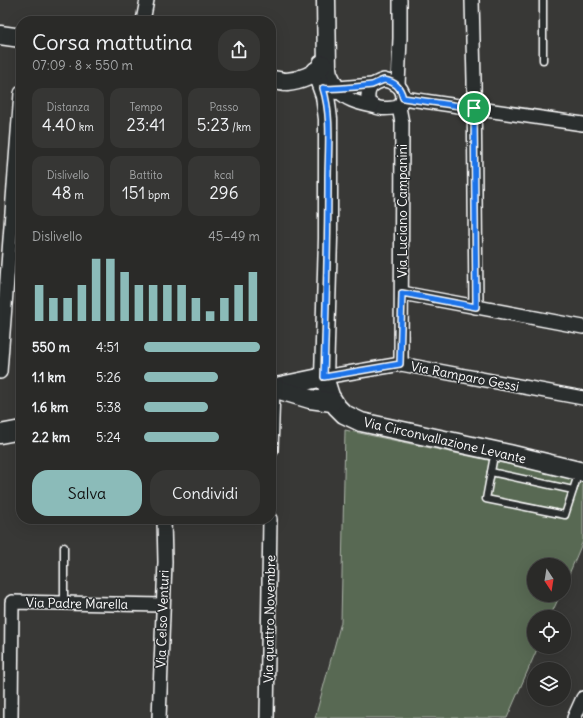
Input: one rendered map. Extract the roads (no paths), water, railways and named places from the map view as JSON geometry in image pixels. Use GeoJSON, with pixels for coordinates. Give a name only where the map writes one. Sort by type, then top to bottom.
{"type":"FeatureCollection","features":[{"type":"Feature","properties":{"kind":"main road"},"geometry":{"type":"LineString","coordinates":[[276,389],[310,399],[332,402],[324,377],[330,114],[325,96],[330,86],[326,53],[326,0]]}},
{"type":"Feature","properties":{"kind":"main road"},"geometry":{"type":"LineString","coordinates":[[0,35],[16,37]]}},
{"type":"Feature","properties":{"kind":"main road"},"geometry":{"type":"LineString","coordinates":[[279,81],[311,75],[321,67],[326,53]]}},
{"type":"Feature","properties":{"kind":"main road"},"geometry":{"type":"LineString","coordinates":[[316,71],[319,82],[330,86]]}},
{"type":"Feature","properties":{"kind":"main road"},"geometry":{"type":"LineString","coordinates":[[279,81],[330,86]]}},
{"type":"Feature","properties":{"kind":"main road"},"geometry":{"type":"LineString","coordinates":[[276,387],[324,377]]}},
{"type":"Feature","properties":{"kind":"main road","name":"Via Circonvallazione Levante"},"geometry":{"type":"LineString","coordinates":[[332,402],[344,414],[361,422],[502,452],[580,475]]}},
{"type":"Feature","properties":{"kind":"main road"},"geometry":{"type":"LineString","coordinates":[[0,434],[16,431]]}},
{"type":"Feature","properties":{"kind":"street"},"geometry":{"type":"LineString","coordinates":[[144,16],[147,0]]}},
{"type":"Feature","properties":{"kind":"street"},"geometry":{"type":"LineString","coordinates":[[398,85],[400,0]]}},
{"type":"Feature","properties":{"kind":"street"},"geometry":{"type":"LineString","coordinates":[[472,0],[476,307]]}},
{"type":"Feature","properties":{"kind":"street"},"geometry":{"type":"LineString","coordinates":[[330,86],[372,85],[384,80],[398,85],[401,89],[401,102]]}},
{"type":"Feature","properties":{"kind":"street"},"geometry":{"type":"LineString","coordinates":[[372,85],[368,91],[368,101],[372,106]]}},
{"type":"Feature","properties":{"kind":"street"},"geometry":{"type":"LineString","coordinates":[[330,86],[346,98],[379,109],[392,109],[401,102],[474,108],[583,124]]}},
{"type":"Feature","properties":{"kind":"street","name":"Via Luciano Campanini"},"geometry":{"type":"LineString","coordinates":[[400,364],[402,293],[401,102]]}},
{"type":"Feature","properties":{"kind":"street"},"geometry":{"type":"LineString","coordinates":[[330,114],[343,103],[359,103]]}},
{"type":"Feature","properties":{"kind":"street"},"geometry":{"type":"LineString","coordinates":[[0,372],[16,159]]}},
{"type":"Feature","properties":{"kind":"street"},"geometry":{"type":"LineString","coordinates":[[402,293],[583,327]]}},
{"type":"Feature","properties":{"kind":"street","name":"Via Ramparo Gessi"},"geometry":{"type":"LineString","coordinates":[[324,377],[400,364],[583,398]]}},
{"type":"Feature","properties":{"kind":"street","name":"Via Celso Venturi"},"geometry":{"type":"LineString","coordinates":[[159,718],[164,524]]}},
{"type":"Feature","properties":{"kind":"street","name":"Via quattro Novembre"},"geometry":{"type":"LineString","coordinates":[[267,718],[270,524]]}},
{"type":"Feature","properties":{"kind":"street","name":"Via Padre Marella"},"geometry":{"type":"LineString","coordinates":[[11,718],[12,602],[162,605]]}},
{"type":"Feature","properties":{"kind":"street"},"geometry":{"type":"LineString","coordinates":[[574,718],[583,698]]}},
{"type":"Feature","properties":{"kind":"lane"},"geometry":{"type":"LineString","coordinates":[[543,0],[543,60]]}},
{"type":"Feature","properties":{"kind":"lane"},"geometry":{"type":"LineString","coordinates":[[493,461],[486,499],[565,515],[573,490],[580,475]]}},
{"type":"Feature","properties":{"kind":"lane"},"geometry":{"type":"LineString","coordinates":[[491,472],[573,490]]}},
{"type":"Feature","properties":{"kind":"lane"},"geometry":{"type":"LineString","coordinates":[[64,547],[64,603]]}}]}
